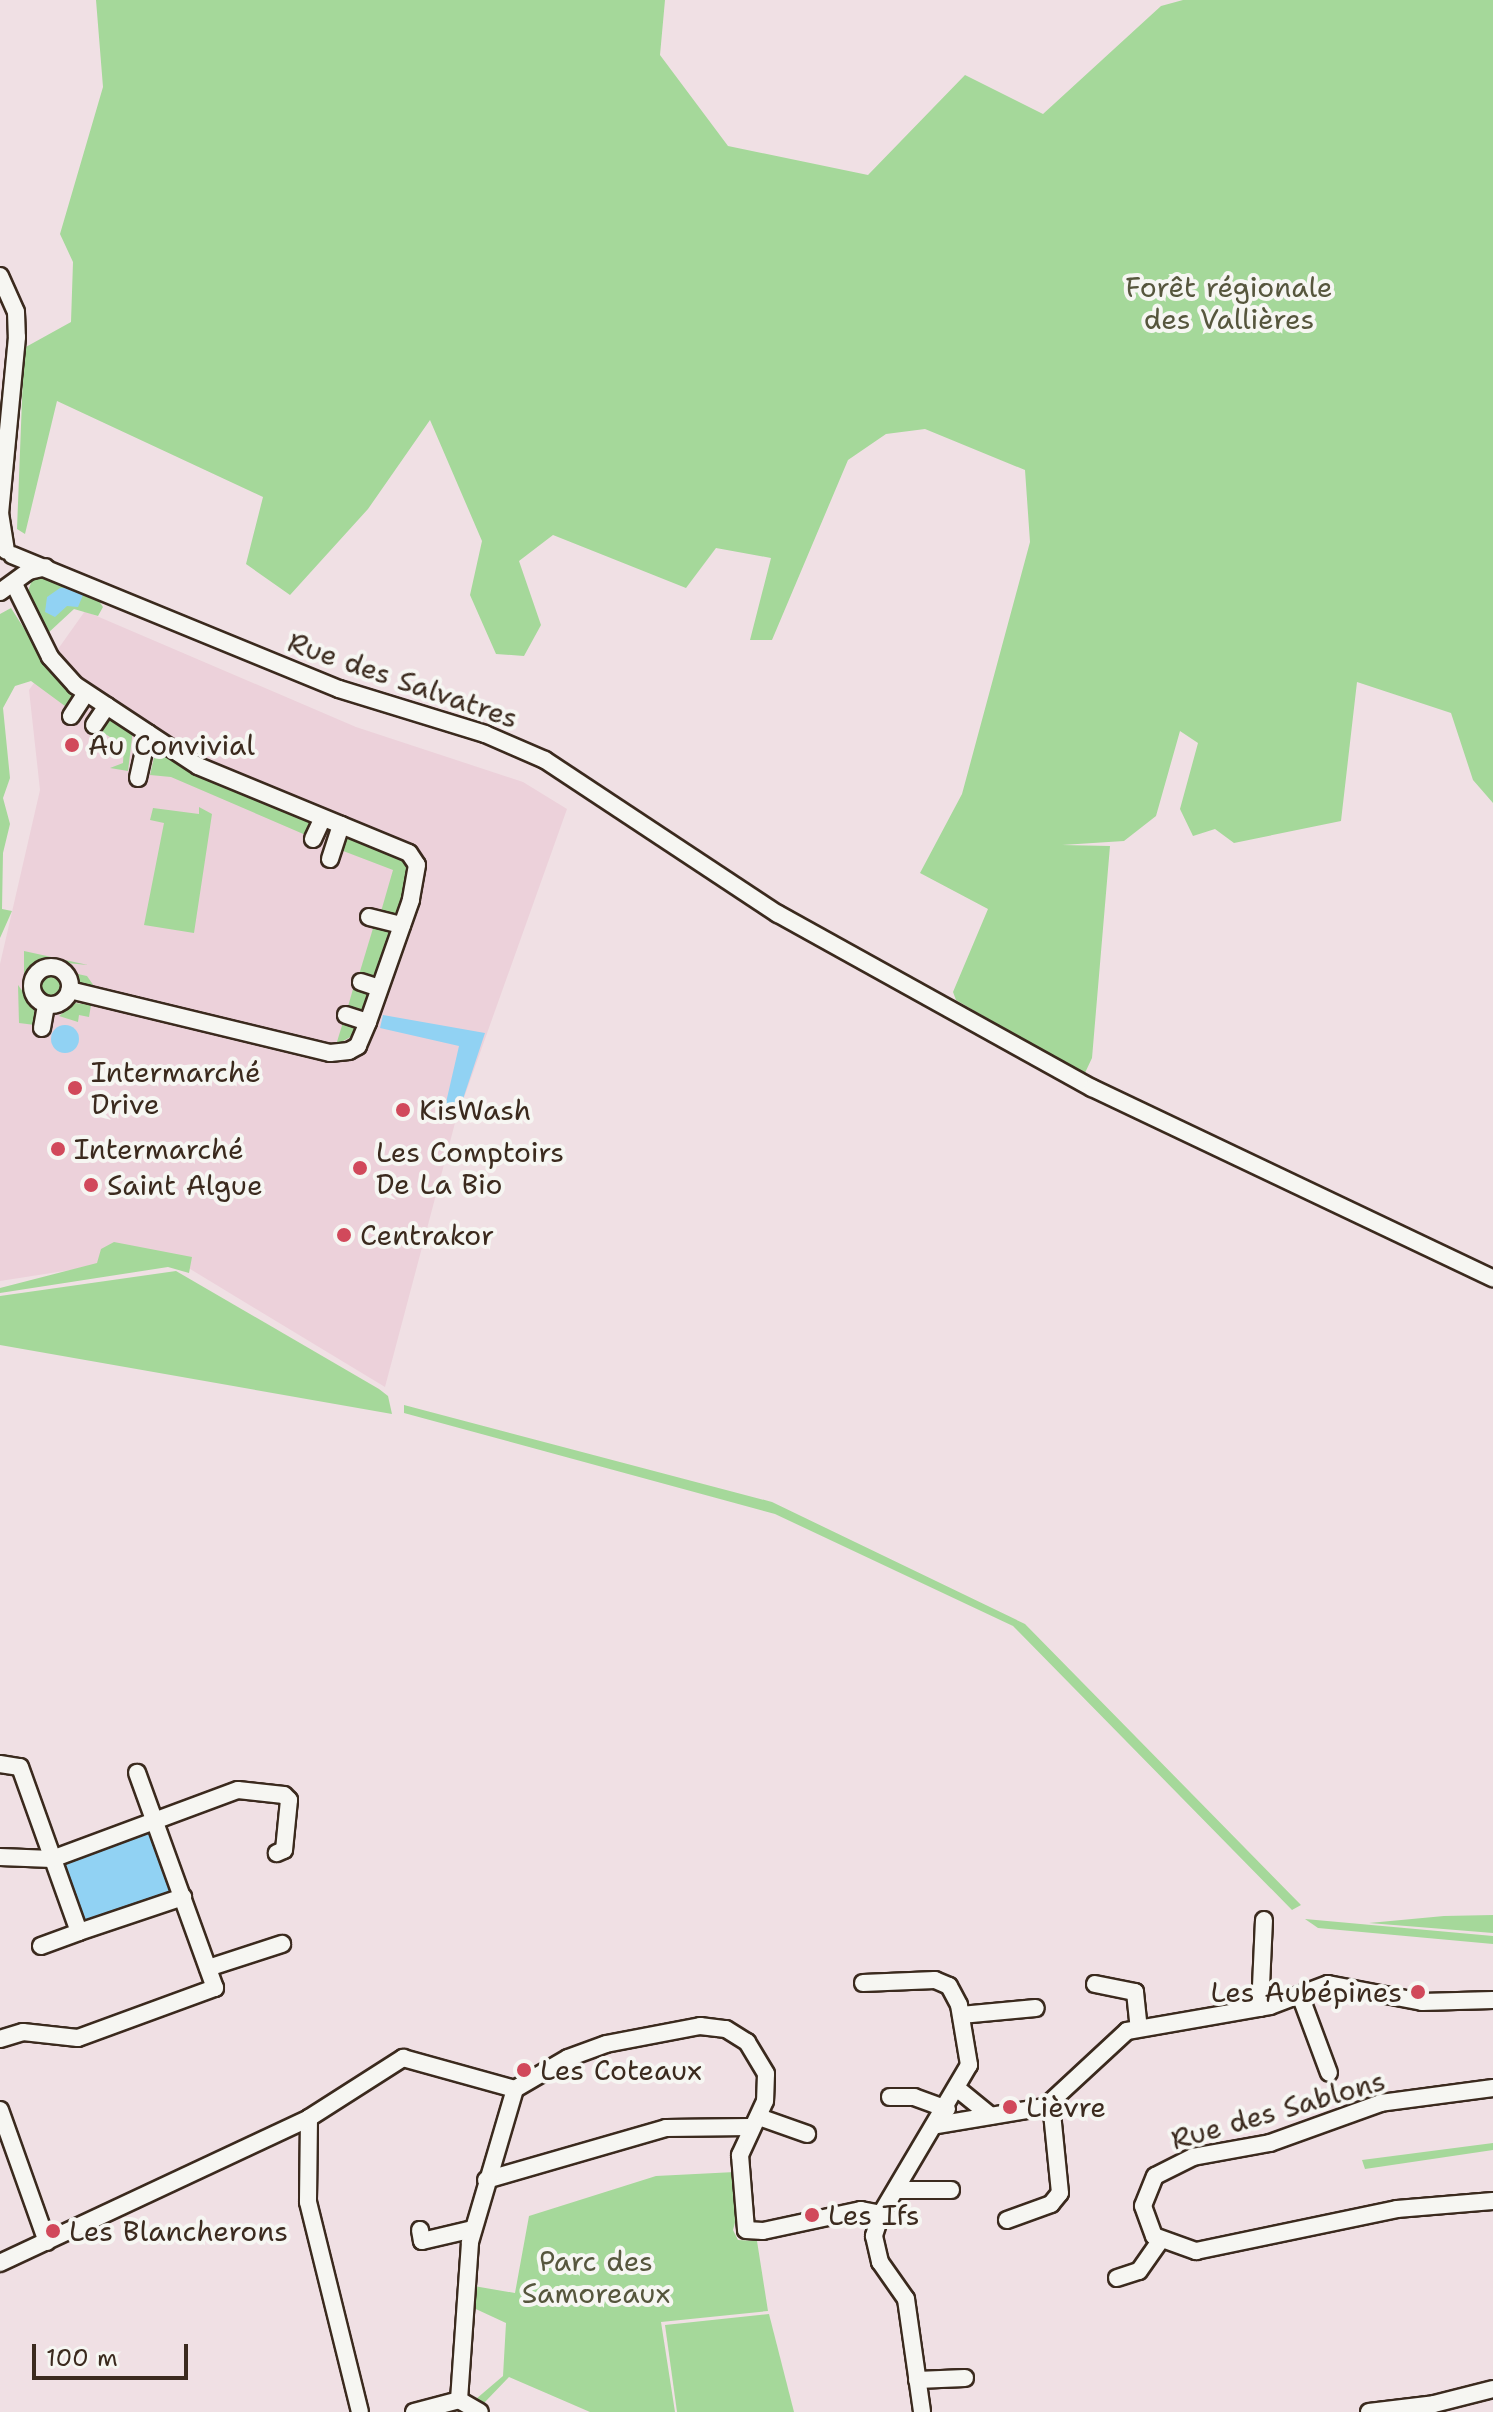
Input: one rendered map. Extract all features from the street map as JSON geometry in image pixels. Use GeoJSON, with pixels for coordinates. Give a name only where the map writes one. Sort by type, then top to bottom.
{"type":"FeatureCollection","features":[{"type":"Feature","properties":{"kind":"street"},"geometry":{"type":"LineString","coordinates":[[0,276],[16,312],[17,337],[0,514],[6,552],[18,568],[7,588]]}},
{"type":"Feature","properties":{"kind":"street","name":"Rue des Salvatres"},"geometry":{"type":"LineString","coordinates":[[6,552],[339,689],[518,747],[580,780],[778,914],[1092,1088],[1493,1278]]}},
{"type":"Feature","properties":{"kind":"street"},"geometry":{"type":"LineString","coordinates":[[7,588],[29,571],[48,567]]}},
{"type":"Feature","properties":{"kind":"street"},"geometry":{"type":"LineString","coordinates":[[7,588],[61,673],[86,693],[198,766],[409,853],[417,865],[420,882],[358,1046],[336,1054],[69,990]]}},
{"type":"Feature","properties":{"kind":"street"},"geometry":{"type":"LineString","coordinates":[[71,716],[86,693]]}},
{"type":"Feature","properties":{"kind":"street"},"geometry":{"type":"LineString","coordinates":[[94,725],[107,706]]}},
{"type":"Feature","properties":{"kind":"street"},"geometry":{"type":"LineString","coordinates":[[138,778],[148,733]]}},
{"type":"Feature","properties":{"kind":"street"},"geometry":{"type":"LineString","coordinates":[[313,839],[323,818]]}},
{"type":"Feature","properties":{"kind":"street"},"geometry":{"type":"LineString","coordinates":[[330,859],[341,825]]}},
{"type":"Feature","properties":{"kind":"street"},"geometry":{"type":"LineString","coordinates":[[369,917],[402,925]]}},
{"type":"Feature","properties":{"kind":"street"},"geometry":{"type":"LineString","coordinates":[[46,1005],[32,989],[43,969],[61,971],[69,990]]}},
{"type":"Feature","properties":{"kind":"street"},"geometry":{"type":"LineString","coordinates":[[361,982],[379,988]]}},
{"type":"Feature","properties":{"kind":"street"},"geometry":{"type":"LineString","coordinates":[[46,1005],[58,1004],[69,990]]}},
{"type":"Feature","properties":{"kind":"street"},"geometry":{"type":"LineString","coordinates":[[42,1028],[46,1005]]}},
{"type":"Feature","properties":{"kind":"street"},"geometry":{"type":"LineString","coordinates":[[346,1015],[368,1022]]}},
{"type":"Feature","properties":{"kind":"street"},"geometry":{"type":"LineString","coordinates":[[0,1764],[20,1767],[79,1932]]}},
{"type":"Feature","properties":{"kind":"street"},"geometry":{"type":"LineString","coordinates":[[0,2039],[23,2032],[78,2038],[215,1988],[137,1773]]}},
{"type":"Feature","properties":{"kind":"street"},"geometry":{"type":"LineString","coordinates":[[0,1857],[52,1859],[238,1790],[284,1795],[289,1800],[284,1850],[277,1853]]}},
{"type":"Feature","properties":{"kind":"street"},"geometry":{"type":"LineString","coordinates":[[41,1946],[183,1897]]}},
{"type":"Feature","properties":{"kind":"street"},"geometry":{"type":"LineString","coordinates":[[1260,2008],[1264,1920]]}},
{"type":"Feature","properties":{"kind":"street"},"geometry":{"type":"LineString","coordinates":[[208,1968],[282,1944]]}},
{"type":"Feature","properties":{"kind":"street"},"geometry":{"type":"LineString","coordinates":[[863,1983],[943,1982],[954,1993],[961,2015],[969,2065],[959,2090],[881,2214],[875,2249],[906,2299],[922,2412]]}},
{"type":"Feature","properties":{"kind":"street"},"geometry":{"type":"LineString","coordinates":[[1095,1984],[1135,1992],[1139,2028]]}},
{"type":"Feature","properties":{"kind":"street"},"geometry":{"type":"LineString","coordinates":[[937,2125],[1051,2103],[1115,2039],[1139,2028],[1260,2008],[1328,1984],[1422,2002],[1493,2000]]}},
{"type":"Feature","properties":{"kind":"street"},"geometry":{"type":"LineString","coordinates":[[1300,1995],[1329,2073]]}},
{"type":"Feature","properties":{"kind":"street"},"geometry":{"type":"LineString","coordinates":[[961,2015],[1036,2008]]}},
{"type":"Feature","properties":{"kind":"street"},"geometry":{"type":"LineString","coordinates":[[459,2400],[473,2229],[515,2089],[568,2058],[606,2044],[700,2026],[726,2029],[760,2057],[768,2087],[740,2155],[746,2230],[763,2231],[861,2210],[881,2214]]}},
{"type":"Feature","properties":{"kind":"street"},"geometry":{"type":"LineString","coordinates":[[0,2263],[309,2118],[403,2058],[515,2089]]}},
{"type":"Feature","properties":{"kind":"street","name":"Rue des Sablons"},"geometry":{"type":"LineString","coordinates":[[1160,2241],[1146,2222],[1143,2206],[1155,2176],[1176,2163],[1270,2143],[1381,2103],[1493,2088]]}},
{"type":"Feature","properties":{"kind":"street"},"geometry":{"type":"LineString","coordinates":[[959,2090],[991,2116]]}},
{"type":"Feature","properties":{"kind":"street"},"geometry":{"type":"LineString","coordinates":[[890,2097],[914,2097],[947,2109]]}},
{"type":"Feature","properties":{"kind":"street"},"geometry":{"type":"LineString","coordinates":[[1007,2220],[1051,2204],[1060,2193],[1051,2103]]}},
{"type":"Feature","properties":{"kind":"street"},"geometry":{"type":"LineString","coordinates":[[0,2110],[47,2242]]}},
{"type":"Feature","properties":{"kind":"street"},"geometry":{"type":"LineString","coordinates":[[309,2118],[308,2202],[360,2412]]}},
{"type":"Feature","properties":{"kind":"street"},"geometry":{"type":"LineString","coordinates":[[486,2180],[666,2128],[754,2122],[807,2134]]}},
{"type":"Feature","properties":{"kind":"street"},"geometry":{"type":"LineString","coordinates":[[896,2190],[951,2190]]}},
{"type":"Feature","properties":{"kind":"street"},"geometry":{"type":"LineString","coordinates":[[1117,2278],[1139,2271],[1160,2241],[1196,2251],[1217,2250],[1397,2209],[1493,2201]]}},
{"type":"Feature","properties":{"kind":"street"},"geometry":{"type":"LineString","coordinates":[[420,2230],[422,2241],[473,2229]]}},
{"type":"Feature","properties":{"kind":"street"},"geometry":{"type":"LineString","coordinates":[[917,2380],[965,2378]]}},
{"type":"Feature","properties":{"kind":"street"},"geometry":{"type":"LineString","coordinates":[[1369,2412],[1434,2404],[1493,2389]]}},
{"type":"Feature","properties":{"kind":"street"},"geometry":{"type":"LineString","coordinates":[[414,2412],[459,2400],[480,2412]]}},
{"type":"Feature","properties":{"kind":"shaded area"},"geometry":{"type":"Polygon","coordinates":[[[85,611],[356,727],[523,782],[567,809],[455,1123],[385,1387],[167,1255],[0,1281],[0,964],[40,790],[29,690],[85,611]]]}},
{"type":"Feature","properties":{"kind":"green space","name":"Forêt régionale des Vallières"},"geometry":{"type":"Polygon","coordinates":[[[96,0],[665,0],[660,55],[728,146],[868,175],[965,75],[1043,114],[1161,6],[1183,0],[1493,0],[1493,803],[1473,780],[1451,713],[1357,682],[1341,821],[1234,843],[1215,829],[1193,836],[1180,809],[1198,743],[1180,731],[1156,816],[1124,841],[1062,845],[1110,846],[1092,1058],[1084,1075],[956,1000],[953,992],[988,909],[920,873],[962,794],[1030,542],[1025,470],[925,429],[886,434],[848,460],[772,640],[750,640],[771,558],[716,548],[686,588],[553,535],[519,561],[541,625],[524,656],[496,654],[470,595],[482,541],[430,420],[368,509],[290,595],[246,564],[263,497],[57,401],[25,534],[17,529],[24,348],[71,322],[73,262],[60,234],[103,87],[96,0]]]}},
{"type":"Feature","properties":{"kind":"green space"},"geometry":{"type":"Polygon","coordinates":[[[41,573],[95,595],[103,607],[98,616],[74,609],[47,634],[26,596],[34,575],[41,573]]]}},
{"type":"Feature","properties":{"kind":"green space"},"geometry":{"type":"Polygon","coordinates":[[[11,608],[55,677],[77,694],[69,709],[31,681],[15,686],[3,708],[10,778],[3,798],[10,824],[3,853],[2,909],[12,911],[0,938],[0,614],[11,608]]]}},
{"type":"Feature","properties":{"kind":"green space"},"geometry":{"type":"Polygon","coordinates":[[[108,713],[133,730],[128,771],[110,768],[123,763],[124,746],[96,728],[108,713]]]}},
{"type":"Feature","properties":{"kind":"green space"},"geometry":{"type":"Polygon","coordinates":[[[162,749],[309,816],[314,822],[308,836],[171,777],[150,775],[155,753],[162,749]]]}},
{"type":"Feature","properties":{"kind":"green space"},"geometry":{"type":"Polygon","coordinates":[[[199,807],[212,814],[194,933],[144,925],[164,823],[150,820],[153,808],[199,814],[199,807]]]}},
{"type":"Feature","properties":{"kind":"green space"},"geometry":{"type":"Polygon","coordinates":[[[345,831],[408,861],[411,878],[397,919],[380,915],[393,870],[338,849],[345,831]]]}},
{"type":"Feature","properties":{"kind":"green space"},"geometry":{"type":"Polygon","coordinates":[[[374,925],[392,932],[377,977],[358,978],[374,925]]]}},
{"type":"Feature","properties":{"kind":"green space"},"geometry":{"type":"Polygon","coordinates":[[[24,951],[88,965],[45,961],[32,968],[24,981],[24,951]]]}},
{"type":"Feature","properties":{"kind":"green space"},"geometry":{"type":"Polygon","coordinates":[[[73,973],[87,976],[94,986],[174,1005],[83,987],[73,973]]]}},
{"type":"Feature","properties":{"kind":"green space"},"geometry":{"type":"Polygon","coordinates":[[[51,976],[60,979],[63,988],[60,997],[51,1000],[42,997],[39,988],[42,979],[51,976]]]}},
{"type":"Feature","properties":{"kind":"green space"},"geometry":{"type":"Polygon","coordinates":[[[355,982],[374,990],[364,1014],[347,1010],[355,982]]]}},
{"type":"Feature","properties":{"kind":"green space"},"geometry":{"type":"Polygon","coordinates":[[[18,985],[34,1007],[35,1025],[19,1023],[18,985]]]}},
{"type":"Feature","properties":{"kind":"green space"},"geometry":{"type":"Polygon","coordinates":[[[75,1003],[91,1005],[89,1017],[79,1015],[78,1022],[59,1016],[75,1003]]]}},
{"type":"Feature","properties":{"kind":"green space"},"geometry":{"type":"Polygon","coordinates":[[[344,1019],[357,1024],[354,1035],[336,1045],[344,1019]]]}},
{"type":"Feature","properties":{"kind":"green space"},"geometry":{"type":"Polygon","coordinates":[[[114,1242],[192,1257],[189,1273],[168,1267],[0,1293],[0,1288],[97,1263],[101,1249],[114,1242]]]}},
{"type":"Feature","properties":{"kind":"green space"},"geometry":{"type":"Polygon","coordinates":[[[176,1271],[379,1389],[388,1396],[392,1414],[0,1345],[0,1296],[176,1271]]]}},
{"type":"Feature","properties":{"kind":"green space"},"geometry":{"type":"Polygon","coordinates":[[[404,1405],[772,1502],[1025,1624],[1301,1905],[1292,1910],[1013,1626],[775,1514],[404,1413],[404,1405]]]}},
{"type":"Feature","properties":{"kind":"green space"},"geometry":{"type":"Polygon","coordinates":[[[1493,1915],[1493,1933],[1369,1923],[1444,1916],[1493,1915]]]}},
{"type":"Feature","properties":{"kind":"green space"},"geometry":{"type":"Polygon","coordinates":[[[1305,1919],[1493,1936],[1493,1944],[1318,1928],[1305,1919]]]}},
{"type":"Feature","properties":{"kind":"green space"},"geometry":{"type":"Polygon","coordinates":[[[1493,2143],[1493,2150],[1365,2169],[1362,2160],[1493,2143]]]}},
{"type":"Feature","properties":{"kind":"green space","name":"Parc des Samoreaux"},"geometry":{"type":"Polygon","coordinates":[[[735,2172],[738,2211],[733,2230],[738,2240],[757,2241],[768,2311],[661,2322],[675,2412],[590,2412],[509,2377],[484,2403],[476,2399],[503,2376],[506,2323],[465,2304],[468,2285],[515,2293],[529,2216],[656,2176],[735,2172]]]}},
{"type":"Feature","properties":{"kind":"green space"},"geometry":{"type":"Polygon","coordinates":[[[769,2314],[794,2412],[677,2412],[665,2325],[769,2314]]]}},
{"type":"Feature","properties":{"kind":"water"},"geometry":{"type":"Polygon","coordinates":[[[73,587],[83,595],[78,607],[67,606],[55,617],[45,612],[47,597],[60,588],[73,587]]]}},
{"type":"Feature","properties":{"kind":"water"},"geometry":{"type":"Polygon","coordinates":[[[383,1015],[485,1033],[455,1123],[442,1120],[459,1046],[380,1028],[383,1015]]]}},
{"type":"Feature","properties":{"kind":"water"},"geometry":{"type":"Polygon","coordinates":[[[65,1025],[75,1029],[79,1039],[75,1049],[65,1053],[55,1049],[51,1039],[55,1029],[65,1025]]]}},
{"type":"Feature","properties":{"kind":"water"},"geometry":{"type":"Polygon","coordinates":[[[144,1828],[153,1834],[172,1893],[84,1924],[61,1864],[144,1828]]]}},
{"type":"Feature","properties":{"kind":"place","name":"Au Convivial"},"geometry":{"type":"Point","coordinates":[72,745]}},
{"type":"Feature","properties":{"kind":"place","name":"Intermarché Drive"},"geometry":{"type":"Point","coordinates":[75,1088]}},
{"type":"Feature","properties":{"kind":"place","name":"KisWash"},"geometry":{"type":"Point","coordinates":[403,1110]}},
{"type":"Feature","properties":{"kind":"place","name":"Intermarché"},"geometry":{"type":"Point","coordinates":[58,1149]}},
{"type":"Feature","properties":{"kind":"place","name":"Les Comptoirs De La Bio"},"geometry":{"type":"Point","coordinates":[360,1168]}},
{"type":"Feature","properties":{"kind":"place","name":"Saint Algue"},"geometry":{"type":"Point","coordinates":[91,1185]}},
{"type":"Feature","properties":{"kind":"place","name":"Centrakor"},"geometry":{"type":"Point","coordinates":[344,1235]}},
{"type":"Feature","properties":{"kind":"place","name":"Les Aubépines"},"geometry":{"type":"Point","coordinates":[1418,1992]}},
{"type":"Feature","properties":{"kind":"place","name":"Les Coteaux"},"geometry":{"type":"Point","coordinates":[524,2070]}},
{"type":"Feature","properties":{"kind":"place","name":"Lièvre"},"geometry":{"type":"Point","coordinates":[1010,2107]}},
{"type":"Feature","properties":{"kind":"place","name":"Les Ifs"},"geometry":{"type":"Point","coordinates":[812,2215]}},
{"type":"Feature","properties":{"kind":"place","name":"Les Blancherons"},"geometry":{"type":"Point","coordinates":[53,2231]}}]}
